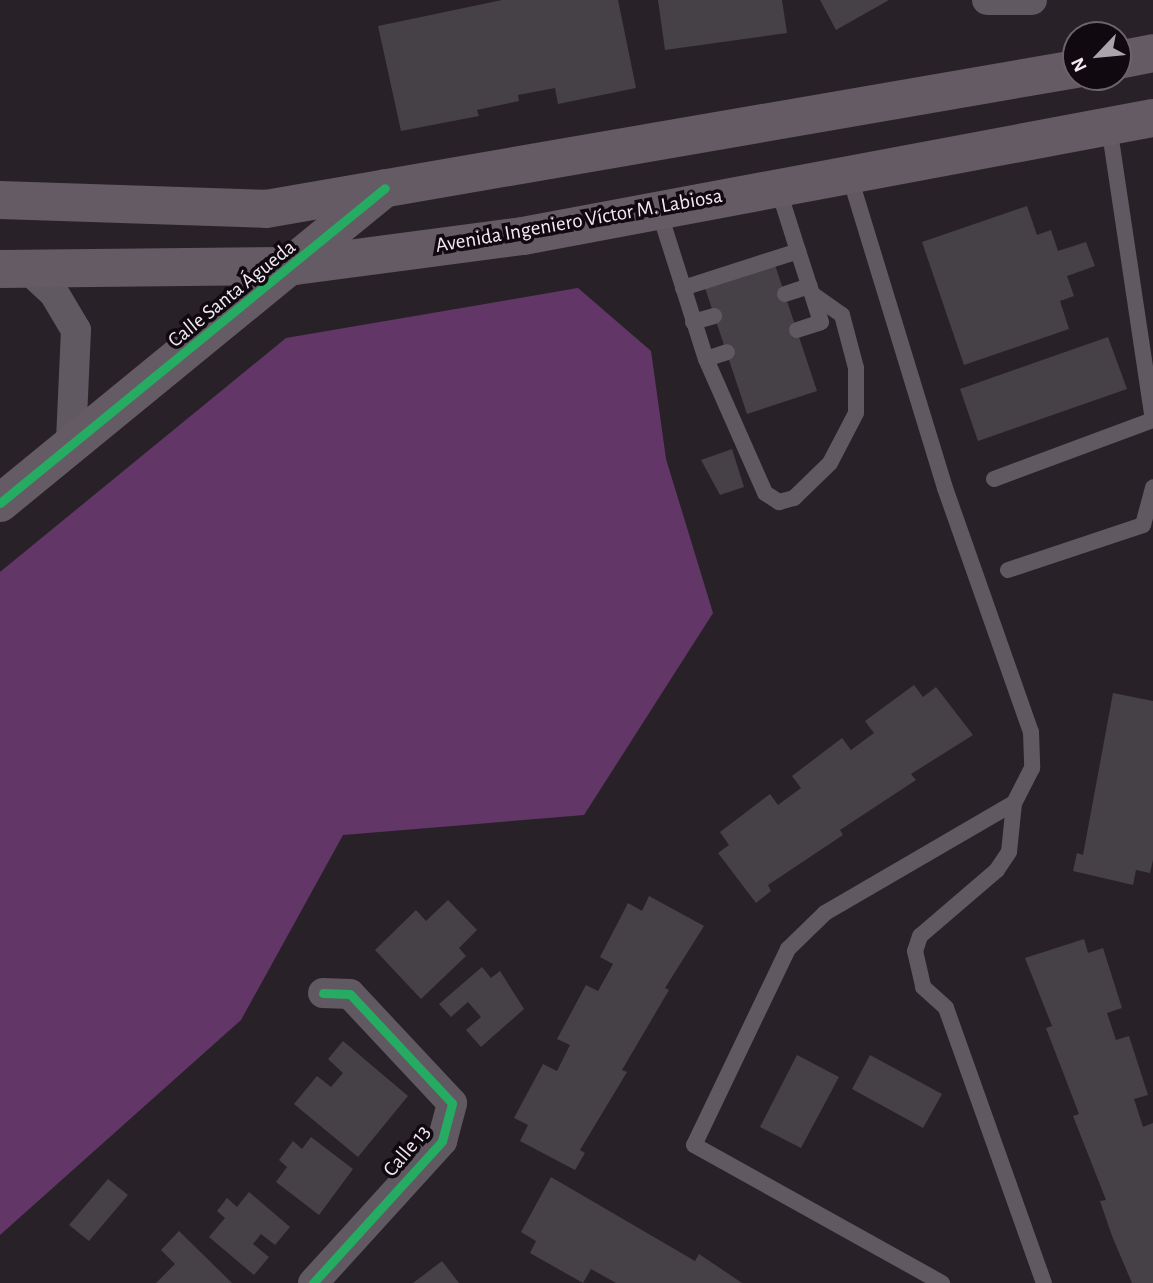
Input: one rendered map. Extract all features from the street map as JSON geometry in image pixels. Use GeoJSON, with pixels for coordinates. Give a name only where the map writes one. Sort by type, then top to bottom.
{"type":"FeatureCollection","features":[{"type":"Feature","properties":{"kind":"main road"},"geometry":{"type":"LineString","coordinates":[[1132,58],[1153,54]]}},
{"type":"Feature","properties":{"kind":"main road"},"geometry":{"type":"LineString","coordinates":[[0,200],[266,209],[1062,71]]}},
{"type":"Feature","properties":{"kind":"main road","name":"Avenida Ingeniero Víctor M. Labiosa"},"geometry":{"type":"LineString","coordinates":[[14,269],[295,266],[523,236],[849,172],[1153,118]]}},
{"type":"Feature","properties":{"kind":"main road","name":"Calle Santa Águeda"},"geometry":{"type":"LineString","coordinates":[[0,503],[71,442],[295,266],[385,188]]}},
{"type":"Feature","properties":{"kind":"street"},"geometry":{"type":"LineString","coordinates":[[987,0],[1032,0]]}},
{"type":"Feature","properties":{"kind":"street"},"geometry":{"type":"LineString","coordinates":[[14,269],[54,293],[76,330],[71,442]]}},
{"type":"Feature","properties":{"kind":"street","name":"Calle 13"},"geometry":{"type":"LineString","coordinates":[[313,1283],[442,1141],[452,1103],[350,994],[323,993]]}},
{"type":"Feature","properties":{"kind":"lane"},"geometry":{"type":"LineString","coordinates":[[995,479],[1153,420],[1109,126]]}},
{"type":"Feature","properties":{"kind":"lane"},"geometry":{"type":"LineString","coordinates":[[849,172],[945,488],[1031,732],[1032,768],[1014,803],[1009,852],[997,870],[920,936],[915,951],[923,987],[946,1008],[1044,1283]]}},
{"type":"Feature","properties":{"kind":"lane"},"geometry":{"type":"LineString","coordinates":[[777,186],[821,322],[797,330]]}},
{"type":"Feature","properties":{"kind":"lane"},"geometry":{"type":"LineString","coordinates":[[658,209],[706,359],[765,493],[779,502],[794,498],[830,463],[856,413],[856,368],[842,315],[811,291],[785,294]]}},
{"type":"Feature","properties":{"kind":"lane"},"geometry":{"type":"LineString","coordinates":[[683,288],[798,251]]}},
{"type":"Feature","properties":{"kind":"lane"},"geometry":{"type":"LineString","coordinates":[[694,322],[715,316]]}},
{"type":"Feature","properties":{"kind":"lane"},"geometry":{"type":"LineString","coordinates":[[706,359],[727,352]]}},
{"type":"Feature","properties":{"kind":"lane"},"geometry":{"type":"LineString","coordinates":[[1009,570],[1143,525],[1153,487]]}},
{"type":"Feature","properties":{"kind":"lane"},"geometry":{"type":"LineString","coordinates":[[942,1283],[694,1145],[788,949],[825,913],[1014,803]]}},
{"type":"Feature","properties":{"kind":"shaded area"},"geometry":{"type":"Polygon","coordinates":[[[578,288],[651,351],[666,459],[713,613],[584,815],[343,835],[241,1020],[0,1235],[0,572],[286,338],[578,288]]]}},
{"type":"Feature","properties":{"kind":"building"},"geometry":{"type":"Polygon","coordinates":[[[502,0],[618,0],[636,88],[558,104],[555,88],[518,95],[519,101],[477,110],[479,116],[401,131],[378,26],[502,0]]]}},
{"type":"Feature","properties":{"kind":"building"},"geometry":{"type":"Polygon","coordinates":[[[658,0],[782,0],[787,33],[665,50],[658,0]]]}},
{"type":"Feature","properties":{"kind":"building"},"geometry":{"type":"Polygon","coordinates":[[[820,0],[889,0],[836,30],[820,0]]]}},
{"type":"Feature","properties":{"kind":"building"},"geometry":{"type":"Polygon","coordinates":[[[1027,206],[1037,235],[1051,230],[1058,251],[1086,242],[1095,266],[1067,276],[1074,296],[1060,301],[1069,329],[964,365],[922,242],[1027,206]]]}},
{"type":"Feature","properties":{"kind":"building"},"geometry":{"type":"Polygon","coordinates":[[[774,262],[817,391],[747,414],[704,285],[774,262]]]}},
{"type":"Feature","properties":{"kind":"building"},"geometry":{"type":"Polygon","coordinates":[[[1108,337],[1127,389],[978,441],[960,389],[1108,337]]]}},
{"type":"Feature","properties":{"kind":"building"},"geometry":{"type":"Polygon","coordinates":[[[732,449],[744,487],[720,495],[701,460],[732,449]]]}},
{"type":"Feature","properties":{"kind":"building"},"geometry":{"type":"Polygon","coordinates":[[[914,685],[923,697],[936,687],[973,735],[911,774],[916,780],[840,830],[843,835],[768,885],[771,891],[756,903],[718,853],[729,845],[720,832],[770,794],[778,805],[801,788],[792,776],[842,738],[851,750],[874,733],[865,721],[914,685]]]}},
{"type":"Feature","properties":{"kind":"building"},"geometry":{"type":"Polygon","coordinates":[[[1113,693],[1153,701],[1153,860],[1150,873],[1136,870],[1133,885],[1073,871],[1077,853],[1083,855],[1113,693]]]}},
{"type":"Feature","properties":{"kind":"building"},"geometry":{"type":"Polygon","coordinates":[[[649,896],[704,926],[665,988],[669,990],[622,1070],[627,1072],[580,1150],[585,1153],[575,1170],[520,1141],[528,1125],[514,1118],[543,1064],[557,1071],[570,1045],[557,1039],[586,985],[598,991],[613,964],[600,957],[628,903],[642,911],[649,896]]]}},
{"type":"Feature","properties":{"kind":"building"},"geometry":{"type":"Polygon","coordinates":[[[448,900],[477,930],[459,948],[466,956],[421,999],[375,950],[416,910],[426,921],[448,900]]]}},
{"type":"Feature","properties":{"kind":"building"},"geometry":{"type":"Polygon","coordinates":[[[1084,939],[1088,953],[1103,948],[1122,1008],[1107,1013],[1116,1040],[1129,1036],[1148,1095],[1134,1099],[1143,1127],[1153,1123],[1153,1283],[1132,1283],[1112,1236],[1100,1201],[1106,1200],[1073,1116],[1079,1114],[1046,1028],[1052,1026],[1025,958],[1084,939]]]}},
{"type":"Feature","properties":{"kind":"building"},"geometry":{"type":"Polygon","coordinates":[[[482,967],[491,978],[500,971],[524,1009],[481,1047],[466,1030],[481,1017],[468,1002],[451,1017],[439,1004],[482,967]]]}},
{"type":"Feature","properties":{"kind":"building"},"geometry":{"type":"Polygon","coordinates":[[[343,1041],[408,1096],[358,1157],[294,1104],[317,1076],[331,1087],[343,1073],[328,1059],[343,1041]]]}},
{"type":"Feature","properties":{"kind":"building"},"geometry":{"type":"Polygon","coordinates":[[[797,1055],[839,1077],[801,1148],[760,1127],[797,1055]]]}},
{"type":"Feature","properties":{"kind":"building"},"geometry":{"type":"Polygon","coordinates":[[[870,1055],[942,1094],[923,1128],[852,1089],[870,1055]]]}},
{"type":"Feature","properties":{"kind":"building"},"geometry":{"type":"Polygon","coordinates":[[[311,1137],[353,1169],[319,1215],[276,1182],[287,1167],[279,1160],[293,1141],[302,1149],[311,1137]]]}},
{"type":"Feature","properties":{"kind":"building"},"geometry":{"type":"Polygon","coordinates":[[[551,1177],[695,1261],[699,1254],[742,1283],[616,1283],[591,1269],[583,1283],[530,1253],[536,1241],[521,1232],[551,1177]]]}},
{"type":"Feature","properties":{"kind":"building"},"geometry":{"type":"Polygon","coordinates":[[[108,1179],[128,1195],[89,1241],[69,1225],[108,1179]]]}},
{"type":"Feature","properties":{"kind":"building"},"geometry":{"type":"Polygon","coordinates":[[[249,1192],[290,1227],[275,1245],[261,1234],[253,1244],[269,1257],[254,1275],[209,1237],[225,1218],[217,1211],[227,1198],[237,1207],[249,1192]]]}},
{"type":"Feature","properties":{"kind":"building"},"geometry":{"type":"Polygon","coordinates":[[[179,1231],[232,1283],[156,1283],[175,1264],[161,1250],[179,1231]]]}},
{"type":"Feature","properties":{"kind":"building"},"geometry":{"type":"Polygon","coordinates":[[[442,1261],[459,1283],[413,1283],[442,1261]]]}},
{"type":"Feature","properties":{"kind":"cycle path"},"geometry":{"type":"LineString","coordinates":[[0,503],[385,188]]}},
{"type":"Feature","properties":{"kind":"cycle path"},"geometry":{"type":"LineString","coordinates":[[313,1283],[442,1141],[452,1103],[350,994],[323,993]]}}]}
